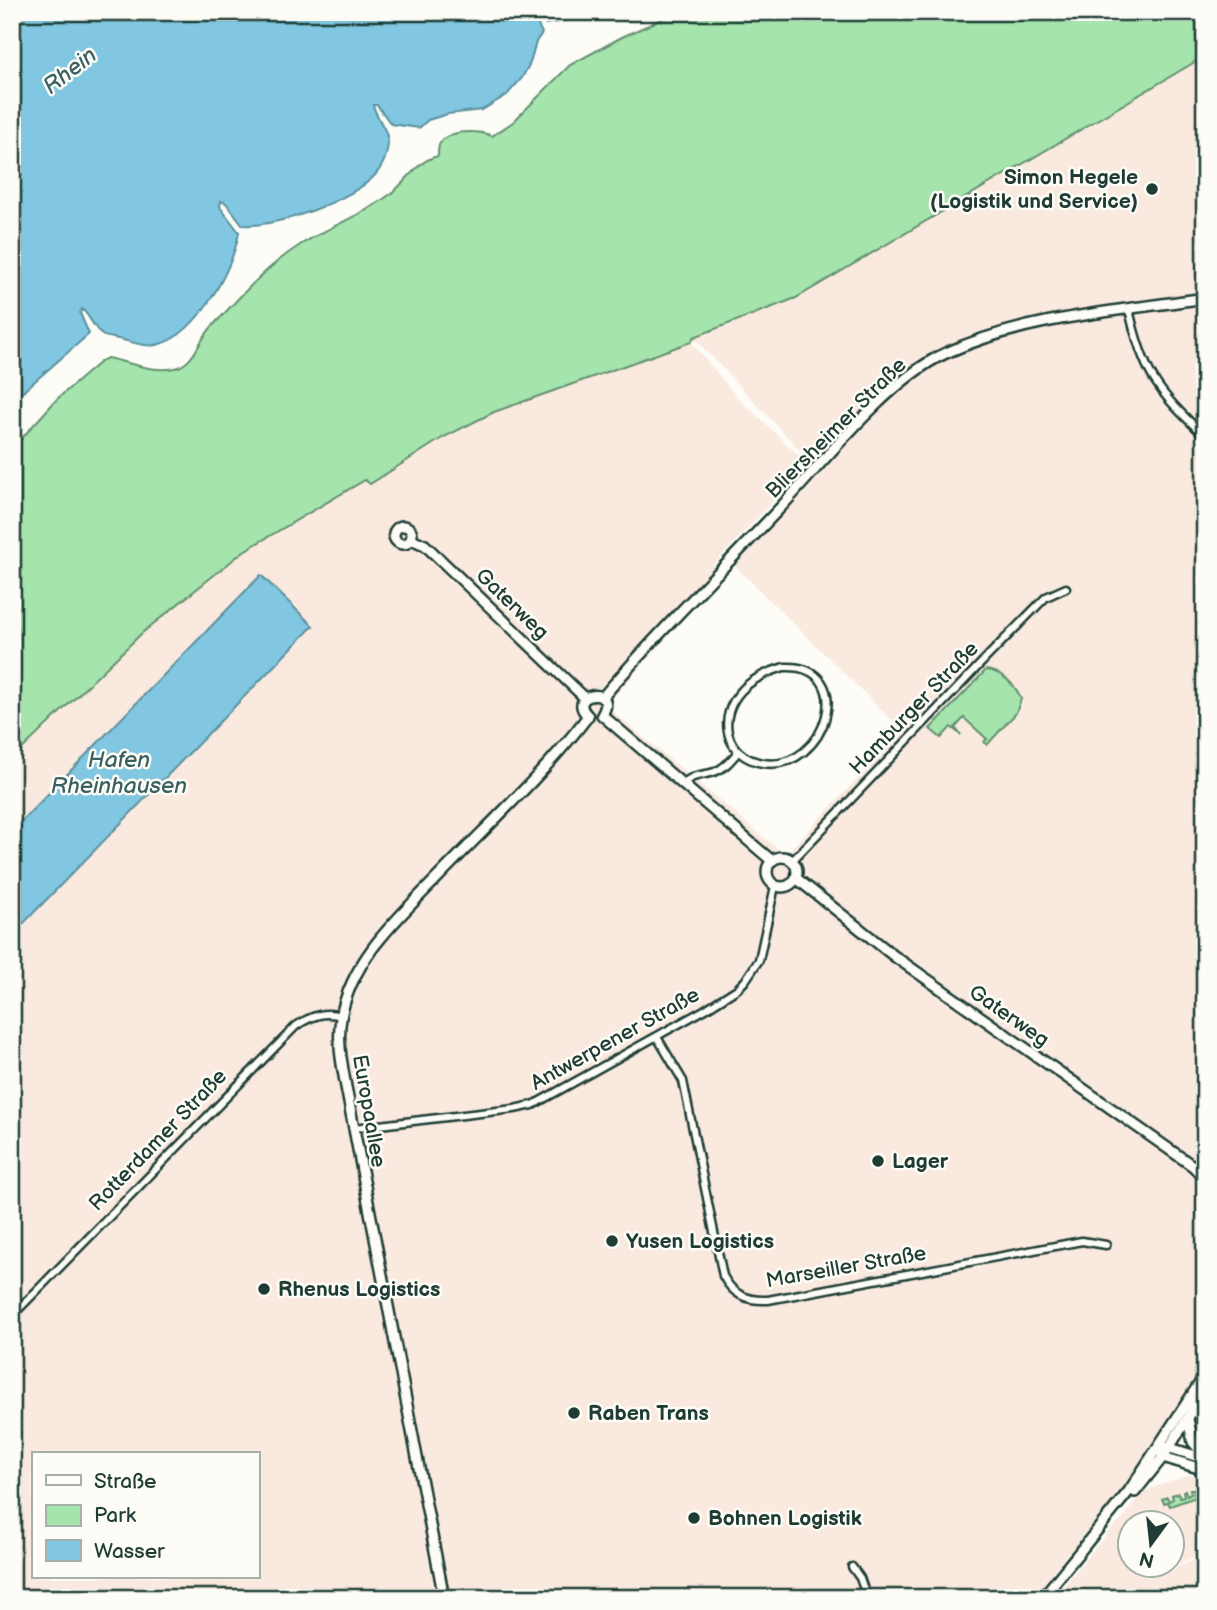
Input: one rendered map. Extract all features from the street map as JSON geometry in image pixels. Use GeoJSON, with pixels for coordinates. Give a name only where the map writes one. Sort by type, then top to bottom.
{"type":"FeatureCollection","features":[{"type":"Feature","properties":{"kind":"main road","name":"Bliersheimer Straße"},"geometry":{"type":"LineString","coordinates":[[602,698],[817,468],[869,414],[915,372],[943,354],[1010,328],[1205,298]]}},
{"type":"Feature","properties":{"kind":"main road","name":"Gaterweg"},"geometry":{"type":"LineString","coordinates":[[411,539],[425,545],[585,698]]}},
{"type":"Feature","properties":{"kind":"main road"},"geometry":{"type":"LineString","coordinates":[[592,695],[602,698],[606,707],[602,715],[596,718],[588,716],[583,709],[585,698],[592,695]]}},
{"type":"Feature","properties":{"kind":"main road"},"geometry":{"type":"LineString","coordinates":[[602,715],[771,860]]}},
{"type":"Feature","properties":{"kind":"main road","name":"Europaallee"},"geometry":{"type":"LineString","coordinates":[[444,1598],[341,1059],[341,1016],[353,982],[369,952],[545,768],[588,716]]}},
{"type":"Feature","properties":{"kind":"main road"},"geometry":{"type":"LineString","coordinates":[[782,856],[793,860],[796,878],[788,886],[775,886],[766,876],[771,860],[782,856]]}},
{"type":"Feature","properties":{"kind":"main road","name":"Gaterweg"},"geometry":{"type":"LineString","coordinates":[[796,878],[894,956],[1193,1166],[1205,1178]]}},
{"type":"Feature","properties":{"kind":"main road"},"geometry":{"type":"LineString","coordinates":[[1163,1450],[1205,1375]]}},
{"type":"Feature","properties":{"kind":"main road"},"geometry":{"type":"LineString","coordinates":[[1042,1598],[1106,1519],[1118,1512],[1188,1419],[1205,1391]]}},
{"type":"Feature","properties":{"kind":"main road"},"geometry":{"type":"LineString","coordinates":[[1188,1419],[1193,1443],[1205,1457]]}},
{"type":"Feature","properties":{"kind":"main road"},"geometry":{"type":"LineString","coordinates":[[1163,1450],[1205,1457]]}},
{"type":"Feature","properties":{"kind":"main road"},"geometry":{"type":"LineString","coordinates":[[1163,1450],[1205,1470]]}},
{"type":"Feature","properties":{"kind":"street"},"geometry":{"type":"LineString","coordinates":[[1129,309],[1142,360],[1153,379],[1170,403],[1205,436]]}},
{"type":"Feature","properties":{"kind":"street","name":"Hamburger Straße"},"geometry":{"type":"LineString","coordinates":[[793,860],[1046,597],[1066,587]]}},
{"type":"Feature","properties":{"kind":"street"},"geometry":{"type":"LineString","coordinates":[[784,667],[799,667],[812,671],[821,680],[827,691],[827,710],[823,725],[816,740],[800,757],[786,764],[771,764],[737,753],[729,737],[728,724],[730,710],[742,690],[754,680],[784,667]]}},
{"type":"Feature","properties":{"kind":"street"},"geometry":{"type":"LineString","coordinates":[[683,785],[695,775],[715,771],[724,766],[737,753]]}},
{"type":"Feature","properties":{"kind":"street","name":"Antwerpener Straße"},"geometry":{"type":"LineString","coordinates":[[354,1128],[533,1105],[704,1010],[745,981],[759,960],[775,886]]}},
{"type":"Feature","properties":{"kind":"street","name":"Rotterdamer Straße"},"geometry":{"type":"LineString","coordinates":[[12,1315],[289,1032],[309,1017],[322,1014],[341,1016]]}},
{"type":"Feature","properties":{"kind":"street","name":"Marseiller Straße"},"geometry":{"type":"LineString","coordinates":[[657,1037],[683,1081],[723,1276],[739,1296],[757,1301],[768,1300],[1082,1241],[1106,1245]]}},
{"type":"Feature","properties":{"kind":"street"},"geometry":{"type":"LineString","coordinates":[[852,1567],[860,1578],[867,1598]]}},
{"type":"Feature","properties":{"kind":"shaded area"},"geometry":{"type":"Polygon","coordinates":[[[1205,56],[1205,1364],[1130,1480],[1031,1598],[12,1598],[12,934],[187,653],[12,831],[12,759],[142,633],[244,551],[365,480],[494,412],[691,342],[737,397],[808,464],[712,566],[722,576],[611,700],[611,710],[785,855],[903,731],[733,564],[817,468],[694,338],[796,298],[1205,56]]]}},
{"type":"Feature","properties":{"kind":"shaded area"},"geometry":{"type":"Polygon","coordinates":[[[1188,1475],[1205,1478],[1205,1553],[1186,1560],[1186,1508],[1131,1508],[1142,1492],[1188,1475]]]}},
{"type":"Feature","properties":{"kind":"shaded area"},"geometry":{"type":"Polygon","coordinates":[[[1116,1525],[1116,1578],[1186,1578],[1186,1563],[1205,1556],[1205,1598],[1053,1598],[1116,1525]]]}},
{"type":"Feature","properties":{"kind":"green space"},"geometry":{"type":"Polygon","coordinates":[[[674,12],[1205,12],[1205,56],[796,298],[694,337],[691,342],[494,412],[444,437],[370,484],[365,480],[244,551],[142,633],[12,759],[12,449],[57,399],[100,362],[107,358],[158,369],[175,368],[186,363],[214,325],[268,269],[300,245],[382,200],[419,166],[438,156],[439,145],[448,136],[463,132],[492,136],[513,122],[570,65],[674,12]]]}},
{"type":"Feature","properties":{"kind":"green space"},"geometry":{"type":"Polygon","coordinates":[[[986,670],[1002,676],[1016,689],[1021,699],[1016,713],[987,745],[984,742],[987,739],[964,718],[955,728],[961,735],[951,727],[941,738],[930,729],[986,670]]]}},
{"type":"Feature","properties":{"kind":"green space"},"geometry":{"type":"Polygon","coordinates":[[[1190,1489],[1195,1489],[1194,1494],[1198,1495],[1200,1491],[1205,1494],[1170,1506],[1162,1499],[1167,1497],[1169,1501],[1173,1499],[1172,1495],[1178,1493],[1180,1497],[1184,1496],[1185,1490],[1187,1495],[1191,1493],[1190,1489]]]}},
{"type":"Feature","properties":{"kind":"water","name":"Rhein"},"geometry":{"type":"Polygon","coordinates":[[[12,12],[531,12],[542,33],[522,78],[507,95],[482,110],[448,114],[428,120],[419,128],[391,124],[377,105],[373,105],[386,134],[387,152],[376,174],[351,193],[294,217],[257,225],[243,225],[226,203],[221,201],[220,207],[239,232],[229,264],[212,298],[188,327],[174,338],[160,344],[142,345],[102,335],[82,309],[80,313],[89,334],[12,401],[12,12]]]}},
{"type":"Feature","properties":{"kind":"water"},"geometry":{"type":"Polygon","coordinates":[[[538,12],[588,12],[570,20],[545,24],[538,12]]]}},
{"type":"Feature","properties":{"kind":"water","name":"Hafen Rheinhausen"},"geometry":{"type":"Polygon","coordinates":[[[261,575],[313,626],[12,935],[12,831],[261,575]]]}},
{"type":"Feature","properties":{"kind":"place","name":"Simon Hegele (Logistik und Service)"},"geometry":{"type":"Point","coordinates":[1152,189]}},
{"type":"Feature","properties":{"kind":"place","name":"Lager"},"geometry":{"type":"Point","coordinates":[878,1161]}},
{"type":"Feature","properties":{"kind":"place","name":"Yusen Logistics"},"geometry":{"type":"Point","coordinates":[612,1241]}},
{"type":"Feature","properties":{"kind":"place","name":"Rhenus Logistics"},"geometry":{"type":"Point","coordinates":[264,1289]}},
{"type":"Feature","properties":{"kind":"place","name":"Raben Trans"},"geometry":{"type":"Point","coordinates":[574,1413]}},
{"type":"Feature","properties":{"kind":"place","name":"Bohnen Logistik"},"geometry":{"type":"Point","coordinates":[694,1518]}}]}
